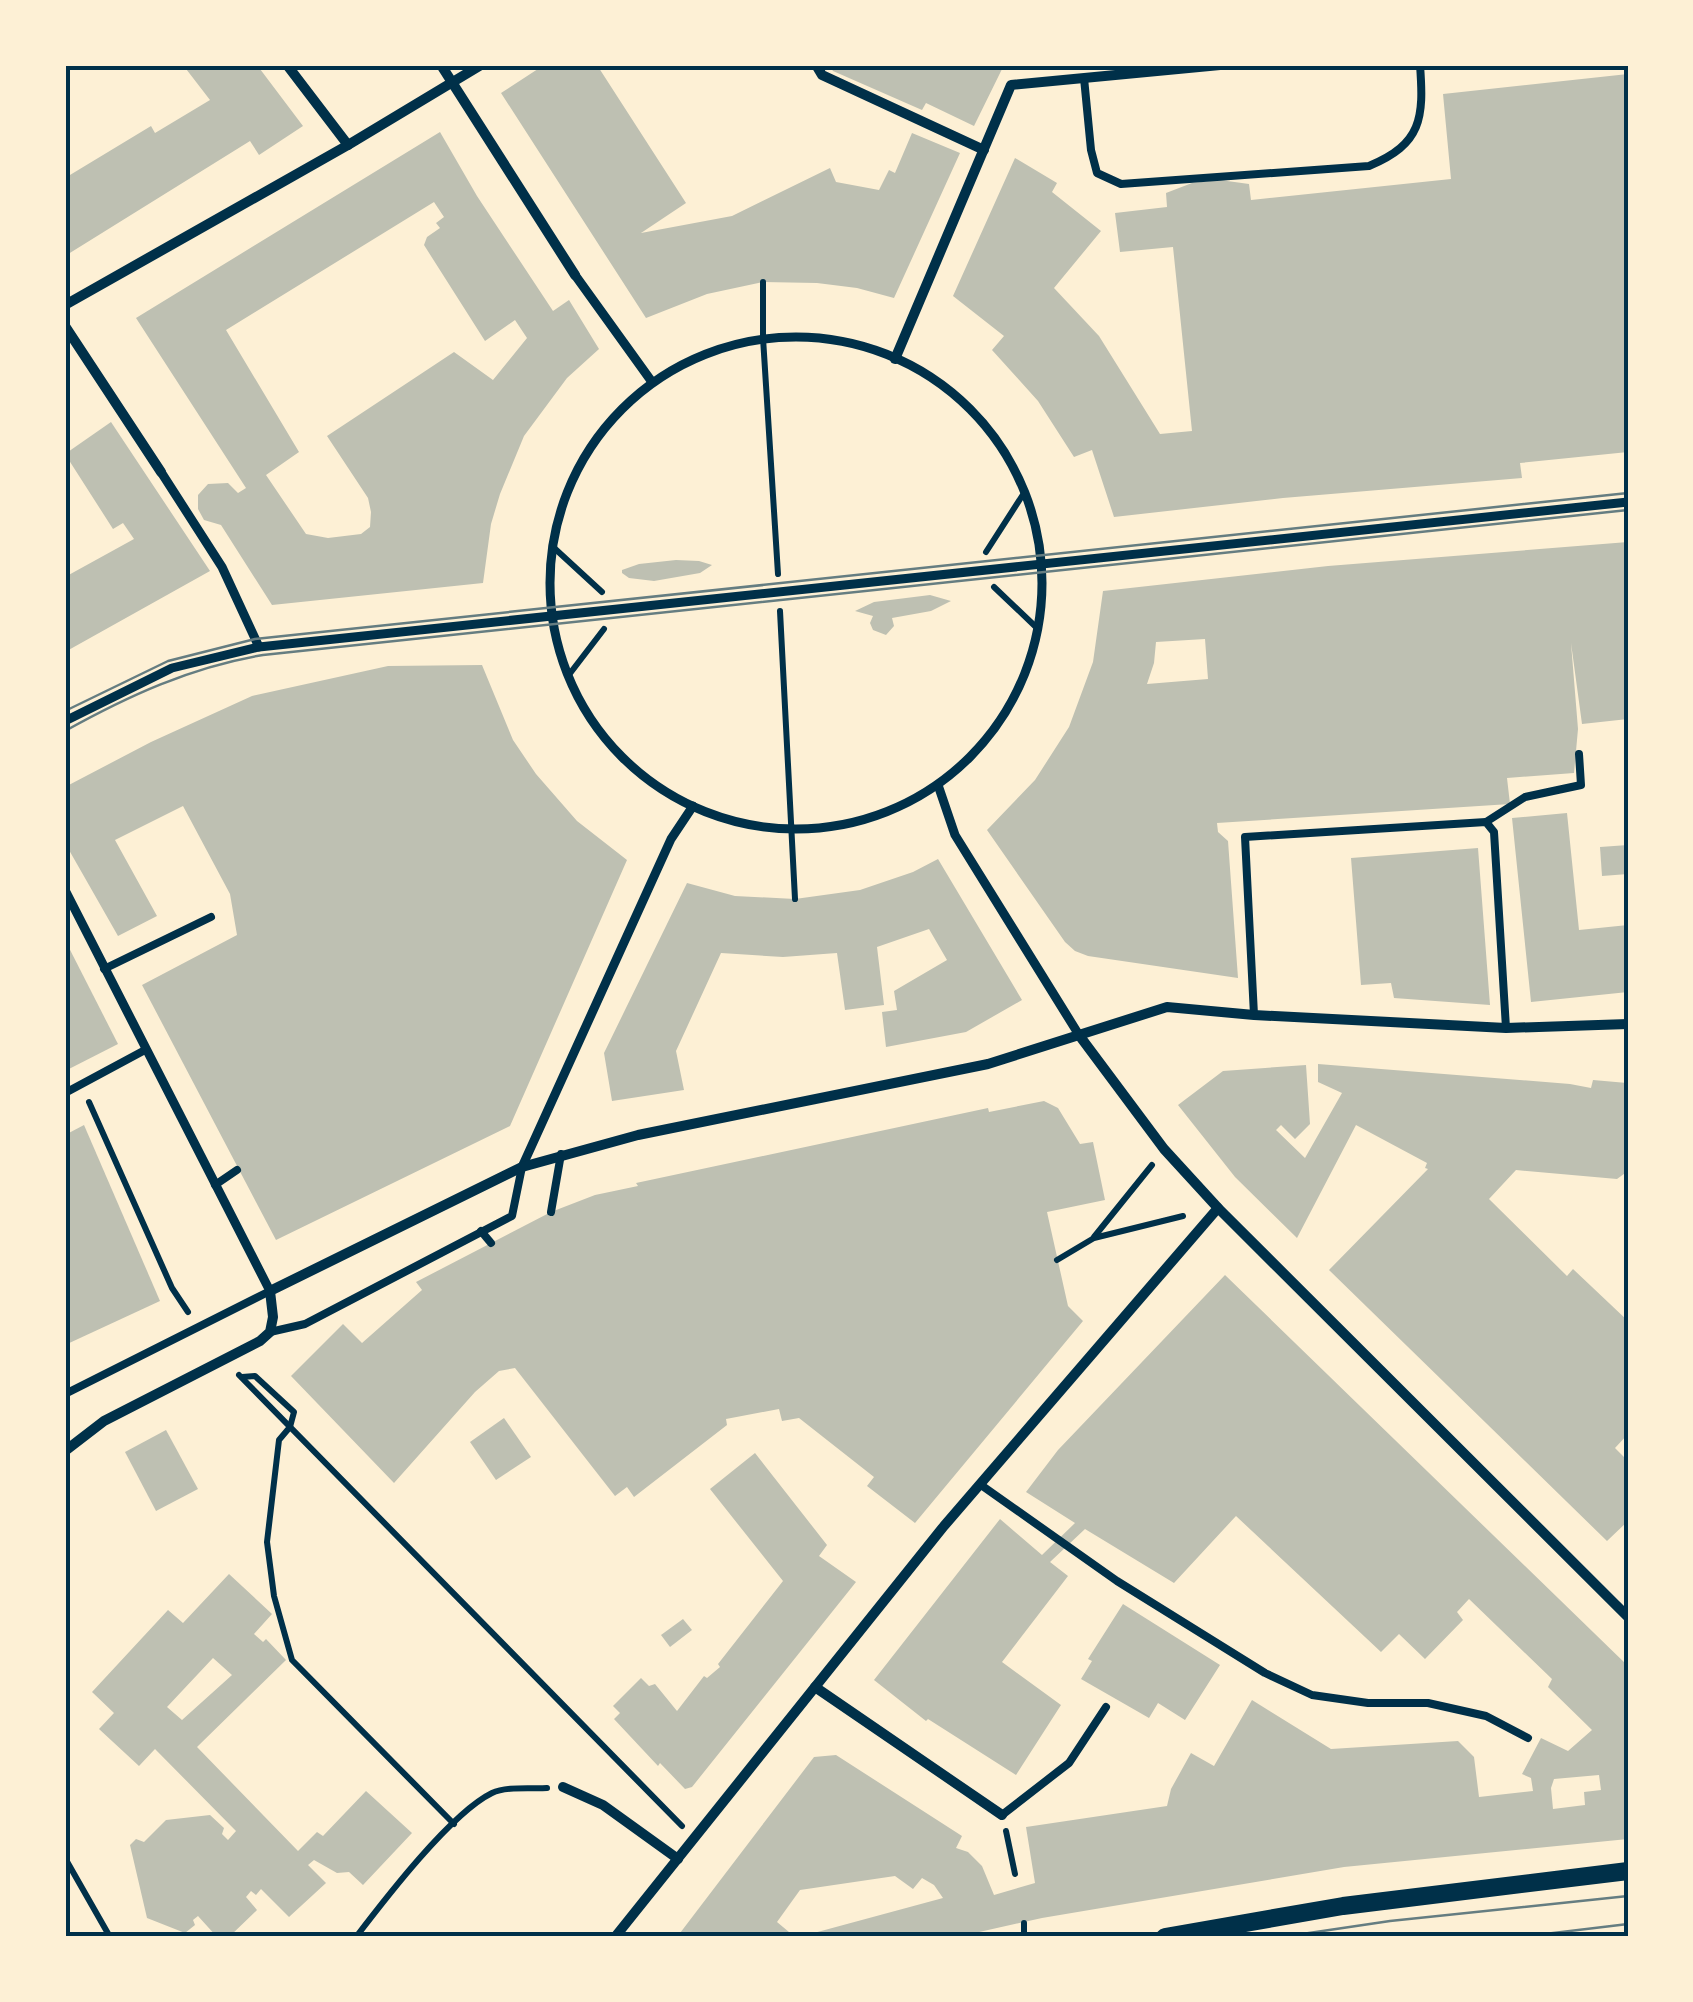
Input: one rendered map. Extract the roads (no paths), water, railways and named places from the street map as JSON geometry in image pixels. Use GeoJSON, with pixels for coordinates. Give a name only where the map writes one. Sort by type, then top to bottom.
{"type":"FeatureCollection","features":[{"type":"Feature","properties":{"kind":"street"},"geometry":{"type":"LineString","coordinates":[[287,65],[348,145]]}},
{"type":"Feature","properties":{"kind":"street"},"geometry":{"type":"LineString","coordinates":[[441,65],[575,274],[652,382]]}},
{"type":"Feature","properties":{"kind":"street"},"geometry":{"type":"LineString","coordinates":[[65,305],[481,65]]}},
{"type":"Feature","properties":{"kind":"street"},"geometry":{"type":"LineString","coordinates":[[816,65],[822,75],[984,150]]}},
{"type":"Feature","properties":{"kind":"street"},"geometry":{"type":"LineString","coordinates":[[895,359],[1012,85],[1220,65]]}},
{"type":"Feature","properties":{"kind":"street"},"geometry":{"type":"LineString","coordinates":[[65,326],[222,567],[259,646]]}},
{"type":"Feature","properties":{"kind":"street"},"geometry":{"type":"LineString","coordinates":[[763,338],[864,346],[946,388],[990,432],[1036,516],[1042,562],[1040,606],[1032,654],[1014,696],[990,736],[938,785],[892,810],[844,825],[792,829],[758,825],[693,806],[653,783],[618,753],[590,717],[568,676],[552,615],[552,546],[559,511],[572,478],[610,420],[652,382],[714,348],[763,338]]}},
{"type":"Feature","properties":{"kind":"street"},"geometry":{"type":"LineString","coordinates":[[65,721],[172,668],[259,646],[1628,502]]}},
{"type":"Feature","properties":{"kind":"street"},"geometry":{"type":"LineString","coordinates":[[938,785],[955,835],[1079,1036],[1164,1149],[1218,1208],[1628,1618]]}},
{"type":"Feature","properties":{"kind":"street"},"geometry":{"type":"LineString","coordinates":[[522,1167],[671,839],[693,806]]}},
{"type":"Feature","properties":{"kind":"street"},"geometry":{"type":"LineString","coordinates":[[65,890],[270,1291],[273,1317],[270,1332],[249,1348],[104,1421],[65,1450]]}},
{"type":"Feature","properties":{"kind":"street"},"geometry":{"type":"LineString","coordinates":[[270,1291],[522,1167],[561,1154],[988,1064],[1168,1007],[1506,1028],[1628,1024]]}},
{"type":"Feature","properties":{"kind":"street"},"geometry":{"type":"LineString","coordinates":[[615,1937],[981,1485],[1218,1208]]}},
{"type":"Feature","properties":{"kind":"street"},"geometry":{"type":"LineString","coordinates":[[815,1687],[1002,1815]]}},
{"type":"Feature","properties":{"kind":"street"},"geometry":{"type":"LineString","coordinates":[[563,1787],[603,1805],[678,1859]]}},
{"type":"Feature","properties":{"kind":"street"},"geometry":{"type":"LineString","coordinates":[[1165,1937],[1343,1906],[1628,1871]]}},
{"type":"Feature","properties":{"kind":"lane"},"geometry":{"type":"LineString","coordinates":[[1084,78],[1097,172],[1121,184],[1368,166],[1396,155],[1410,139],[1422,115],[1420,65]]}},
{"type":"Feature","properties":{"kind":"lane"},"geometry":{"type":"LineString","coordinates":[[1254,1015],[1246,837],[1486,822],[1525,796],[1581,785],[1580,754]]}},
{"type":"Feature","properties":{"kind":"lane"},"geometry":{"type":"LineString","coordinates":[[1486,822],[1494,832],[1506,1028]]}},
{"type":"Feature","properties":{"kind":"lane"},"geometry":{"type":"LineString","coordinates":[[104,968],[211,917]]}},
{"type":"Feature","properties":{"kind":"lane"},"geometry":{"type":"LineString","coordinates":[[65,1093],[144,1050]]}},
{"type":"Feature","properties":{"kind":"lane"},"geometry":{"type":"LineString","coordinates":[[551,1212],[561,1154]]}},
{"type":"Feature","properties":{"kind":"lane"},"geometry":{"type":"LineString","coordinates":[[270,1332],[305,1324],[512,1216],[522,1167]]}},
{"type":"Feature","properties":{"kind":"lane"},"geometry":{"type":"LineString","coordinates":[[214,1185],[237,1170]]}},
{"type":"Feature","properties":{"kind":"lane"},"geometry":{"type":"LineString","coordinates":[[481,1231],[491,1243]]}},
{"type":"Feature","properties":{"kind":"lane"},"geometry":{"type":"LineString","coordinates":[[65,1394],[270,1291]]}},
{"type":"Feature","properties":{"kind":"lane"},"geometry":{"type":"LineString","coordinates":[[981,1485],[1118,1581],[1264,1674],[1312,1695],[1368,1703],[1428,1703],[1486,1716],[1528,1738]]}},
{"type":"Feature","properties":{"kind":"lane"},"geometry":{"type":"LineString","coordinates":[[1002,1815],[1069,1763],[1106,1707]]}},
{"type":"Feature","properties":{"kind":"tram line"},"geometry":{"type":"LineString","coordinates":[[65,711],[168,661],[255,639],[1628,493]]}},
{"type":"Feature","properties":{"kind":"tram line"},"geometry":{"type":"LineString","coordinates":[[65,731],[161,684],[263,655],[1628,510]]}},
{"type":"Feature","properties":{"kind":"tram line"},"geometry":{"type":"LineString","coordinates":[[1282,1937],[1390,1921],[1628,1896]]}},
{"type":"Feature","properties":{"kind":"tram line"},"geometry":{"type":"LineString","coordinates":[[1519,1937],[1628,1924]]}}]}
